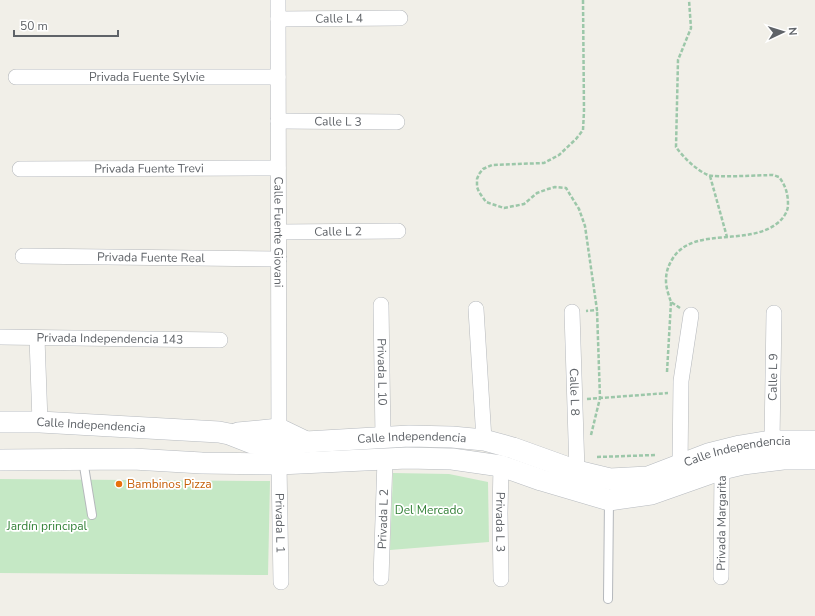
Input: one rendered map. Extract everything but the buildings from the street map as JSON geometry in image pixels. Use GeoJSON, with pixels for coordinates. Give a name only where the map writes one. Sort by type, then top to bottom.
{"type":"FeatureCollection","features":[{"type":"Feature","properties":{"kind":"main road","name":"Calle Independencia"},"geometry":{"type":"LineString","coordinates":[[0,422],[40,422],[219,432],[229,434],[252,444],[385,460],[407,458],[452,459],[501,466],[541,480],[609,500],[651,494],[722,469],[741,455],[772,441],[815,441]]}},
{"type":"Feature","properties":{"kind":"main road"},"geometry":{"type":"LineString","coordinates":[[202,463],[215,456],[229,434]]}},
{"type":"Feature","properties":{"kind":"main road","name":"Calle Independencia"},"geometry":{"type":"LineString","coordinates":[[0,460],[133,459],[202,463],[306,442],[408,436],[484,440],[513,448],[577,472],[610,480],[648,478],[708,454],[741,455],[783,460],[815,459]]}},
{"type":"Feature","properties":{"kind":"street","name":"Calle Fuente Giovani"},"geometry":{"type":"LineString","coordinates":[[278,0],[279,447]]}},
{"type":"Feature","properties":{"kind":"street","name":"Calle L 4"},"geometry":{"type":"LineString","coordinates":[[278,19],[400,18]]}},
{"type":"Feature","properties":{"kind":"street","name":"Privada Fuente Sylvie"},"geometry":{"type":"LineString","coordinates":[[16,77],[278,77]]}},
{"type":"Feature","properties":{"kind":"street","name":"Calle L 3"},"geometry":{"type":"LineString","coordinates":[[278,121],[397,122]]}},
{"type":"Feature","properties":{"kind":"street","name":"Privada Fuente Trevi"},"geometry":{"type":"LineString","coordinates":[[20,169],[278,168]]}},
{"type":"Feature","properties":{"kind":"street","name":"Calle L 2"},"geometry":{"type":"LineString","coordinates":[[278,232],[398,231]]}},
{"type":"Feature","properties":{"kind":"street","name":"Privada Fuente Real"},"geometry":{"type":"LineString","coordinates":[[23,256],[279,259]]}},
{"type":"Feature","properties":{"kind":"street","name":"Privada L 10"},"geometry":{"type":"LineString","coordinates":[[381,305],[383,438]]}},
{"type":"Feature","properties":{"kind":"street"},"geometry":{"type":"LineString","coordinates":[[476,309],[484,440]]}},
{"type":"Feature","properties":{"kind":"street","name":"Calle L 8"},"geometry":{"type":"LineString","coordinates":[[572,312],[577,472]]}},
{"type":"Feature","properties":{"kind":"street","name":"Calle L 9"},"geometry":{"type":"LineString","coordinates":[[772,441],[774,313]]}},
{"type":"Feature","properties":{"kind":"street"},"geometry":{"type":"LineString","coordinates":[[680,466],[681,381],[691,315]]}},
{"type":"Feature","properties":{"kind":"street","name":"Privada Independencia 143"},"geometry":{"type":"LineString","coordinates":[[0,337],[220,340]]}},
{"type":"Feature","properties":{"kind":"street"},"geometry":{"type":"LineString","coordinates":[[37,338],[40,422]]}},
{"type":"Feature","properties":{"kind":"street","name":"Privada L 1"},"geometry":{"type":"LineString","coordinates":[[279,447],[281,582]]}},
{"type":"Feature","properties":{"kind":"street","name":"Privada L 2"},"geometry":{"type":"LineString","coordinates":[[381,578],[385,460]]}},
{"type":"Feature","properties":{"kind":"street","name":"Privada L 3"},"geometry":{"type":"LineString","coordinates":[[501,466],[501,579]]}},
{"type":"Feature","properties":{"kind":"street","name":"Privada Margarita"},"geometry":{"type":"LineString","coordinates":[[721,577],[722,469]]}},
{"type":"Feature","properties":{"kind":"lane"},"geometry":{"type":"LineString","coordinates":[[83,460],[92,515]]}},
{"type":"Feature","properties":{"kind":"lane"},"geometry":{"type":"LineString","coordinates":[[608,599],[609,500]]}},
{"type":"Feature","properties":{"kind":"path"},"geometry":{"type":"LineString","coordinates":[[583,0],[583,130],[559,155],[544,163],[492,165],[483,169],[477,179],[477,187],[486,202],[504,208],[524,204],[538,193],[548,189],[555,187],[566,188],[579,209],[585,226],[597,310],[600,398],[591,435]]}},
{"type":"Feature","properties":{"kind":"path"},"geometry":{"type":"LineString","coordinates":[[666,378],[671,302],[666,282],[667,267],[675,255],[680,249],[701,241],[754,234],[777,223],[788,208],[787,189],[779,177],[773,175],[710,176],[700,170],[681,154],[676,147],[678,60],[691,28],[689,0]]}},
{"type":"Feature","properties":{"kind":"path"},"geometry":{"type":"LineString","coordinates":[[710,176],[727,237]]}},
{"type":"Feature","properties":{"kind":"path"},"geometry":{"type":"LineString","coordinates":[[671,302],[691,315]]}},
{"type":"Feature","properties":{"kind":"path"},"geometry":{"type":"LineString","coordinates":[[572,312],[597,310]]}},
{"type":"Feature","properties":{"kind":"path"},"geometry":{"type":"LineString","coordinates":[[665,393],[666,386]]}},
{"type":"Feature","properties":{"kind":"path"},"geometry":{"type":"LineString","coordinates":[[575,400],[681,392]]}},
{"type":"Feature","properties":{"kind":"green space","name":"Del Mercado"},"geometry":{"type":"Polygon","coordinates":[[[393,473],[449,474],[488,482],[489,542],[390,550],[393,473]]]}},
{"type":"Feature","properties":{"kind":"green space","name":"Jardín principal"},"geometry":{"type":"Polygon","coordinates":[[[0,479],[270,481],[268,575],[0,573],[0,479]]]}},
{"type":"Feature","properties":{"kind":"place","name":"Bambinos Pizza"},"geometry":{"type":"Point","coordinates":[119,484]}}]}
